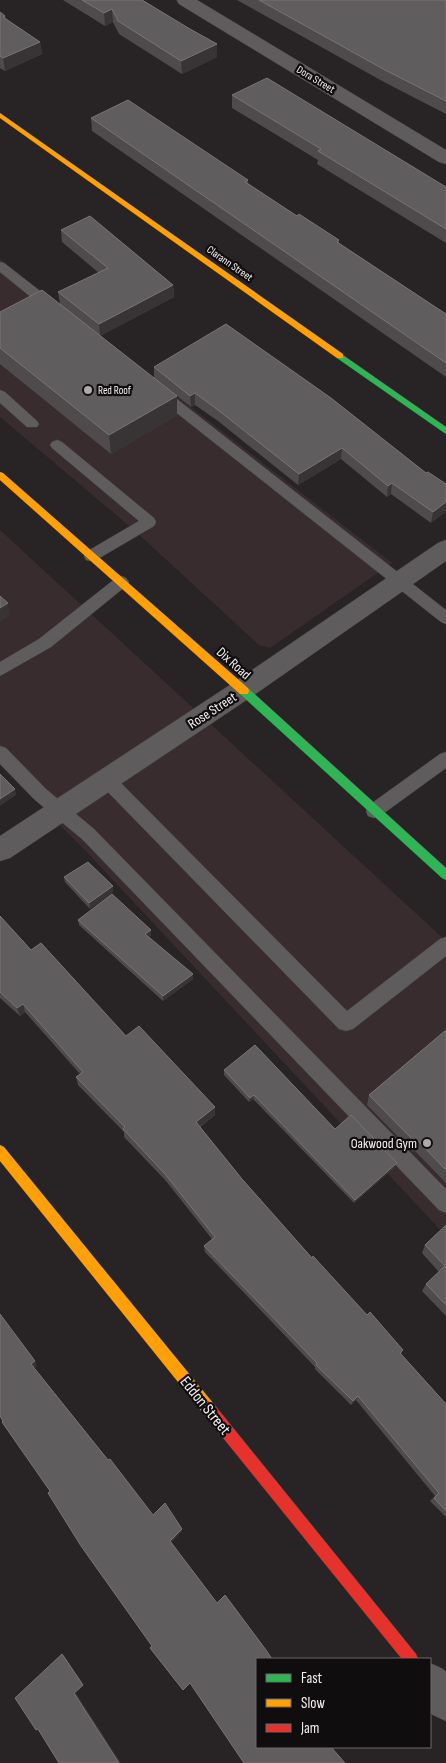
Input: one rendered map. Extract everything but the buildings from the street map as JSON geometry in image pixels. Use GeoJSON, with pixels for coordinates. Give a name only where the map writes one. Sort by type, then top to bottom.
{"type":"FeatureCollection","features":[{"type":"Feature","properties":{"kind":"street","name":"Dora Street"},"geometry":{"type":"LineString","coordinates":[[185,0],[446,158]]}},
{"type":"Feature","properties":{"kind":"street","name":"Clarann Street"},"geometry":{"type":"LineString","coordinates":[[0,115],[446,431]]}},
{"type":"Feature","properties":{"kind":"street","name":"Dix Road"},"geometry":{"type":"LineString","coordinates":[[0,475],[242,690],[446,875]]}},
{"type":"Feature","properties":{"kind":"street","name":"Rose Street"},"geometry":{"type":"LineString","coordinates":[[0,850],[242,690],[446,549]]}},
{"type":"Feature","properties":{"kind":"street","name":"Eddon Street"},"geometry":{"type":"LineString","coordinates":[[0,1151],[410,1658]]}},
{"type":"Feature","properties":{"kind":"street"},"geometry":{"type":"LineString","coordinates":[[431,1683],[446,1702]]}},
{"type":"Feature","properties":{"kind":"lane"},"geometry":{"type":"LineString","coordinates":[[0,266],[61,314]]}},
{"type":"Feature","properties":{"kind":"lane"},"geometry":{"type":"LineString","coordinates":[[145,381],[446,618]]}},
{"type":"Feature","properties":{"kind":"lane"},"geometry":{"type":"LineString","coordinates":[[0,395],[32,424]]}},
{"type":"Feature","properties":{"kind":"lane"},"geometry":{"type":"LineString","coordinates":[[56,445],[150,522],[91,556]]}},
{"type":"Feature","properties":{"kind":"lane"},"geometry":{"type":"LineString","coordinates":[[0,670],[45,643],[121,582]]}},
{"type":"Feature","properties":{"kind":"lane"},"geometry":{"type":"LineString","coordinates":[[0,753],[59,811],[88,834],[446,1203]]}},
{"type":"Feature","properties":{"kind":"lane"},"geometry":{"type":"LineString","coordinates":[[374,811],[446,759]]}},
{"type":"Feature","properties":{"kind":"lane"},"geometry":{"type":"LineString","coordinates":[[108,780],[346,1023],[446,945]]}},
{"type":"Feature","properties":{"kind":"shaded area"},"geometry":{"type":"Polygon","coordinates":[[[0,259],[392,563],[270,648],[259,645],[134,530],[0,417],[0,259]]]}},
{"type":"Feature","properties":{"kind":"shaded area"},"geometry":{"type":"Polygon","coordinates":[[[0,530],[446,941],[446,1236],[83,848],[0,765],[0,530]]]}},
{"type":"Feature","properties":{"kind":"traffic: fast"},"geometry":{"type":"LineString","coordinates":[[340,356],[446,431]]}},
{"type":"Feature","properties":{"kind":"traffic: fast"},"geometry":{"type":"LineString","coordinates":[[244,691],[446,875]]}},
{"type":"Feature","properties":{"kind":"traffic: slow"},"geometry":{"type":"LineString","coordinates":[[0,115],[340,356]]}},
{"type":"Feature","properties":{"kind":"traffic: slow"},"geometry":{"type":"LineString","coordinates":[[0,475],[244,691]]}},
{"type":"Feature","properties":{"kind":"traffic: slow"},"geometry":{"type":"LineString","coordinates":[[0,1151],[208,1408]]}},
{"type":"Feature","properties":{"kind":"traffic: jam"},"geometry":{"type":"LineString","coordinates":[[208,1408],[410,1658]]}},
{"type":"Feature","properties":{"kind":"place","name":"Red Roof"},"geometry":{"type":"Point","coordinates":[88,390]}},
{"type":"Feature","properties":{"kind":"place","name":"Oakwood Gym"},"geometry":{"type":"Point","coordinates":[427,1143]}}]}
